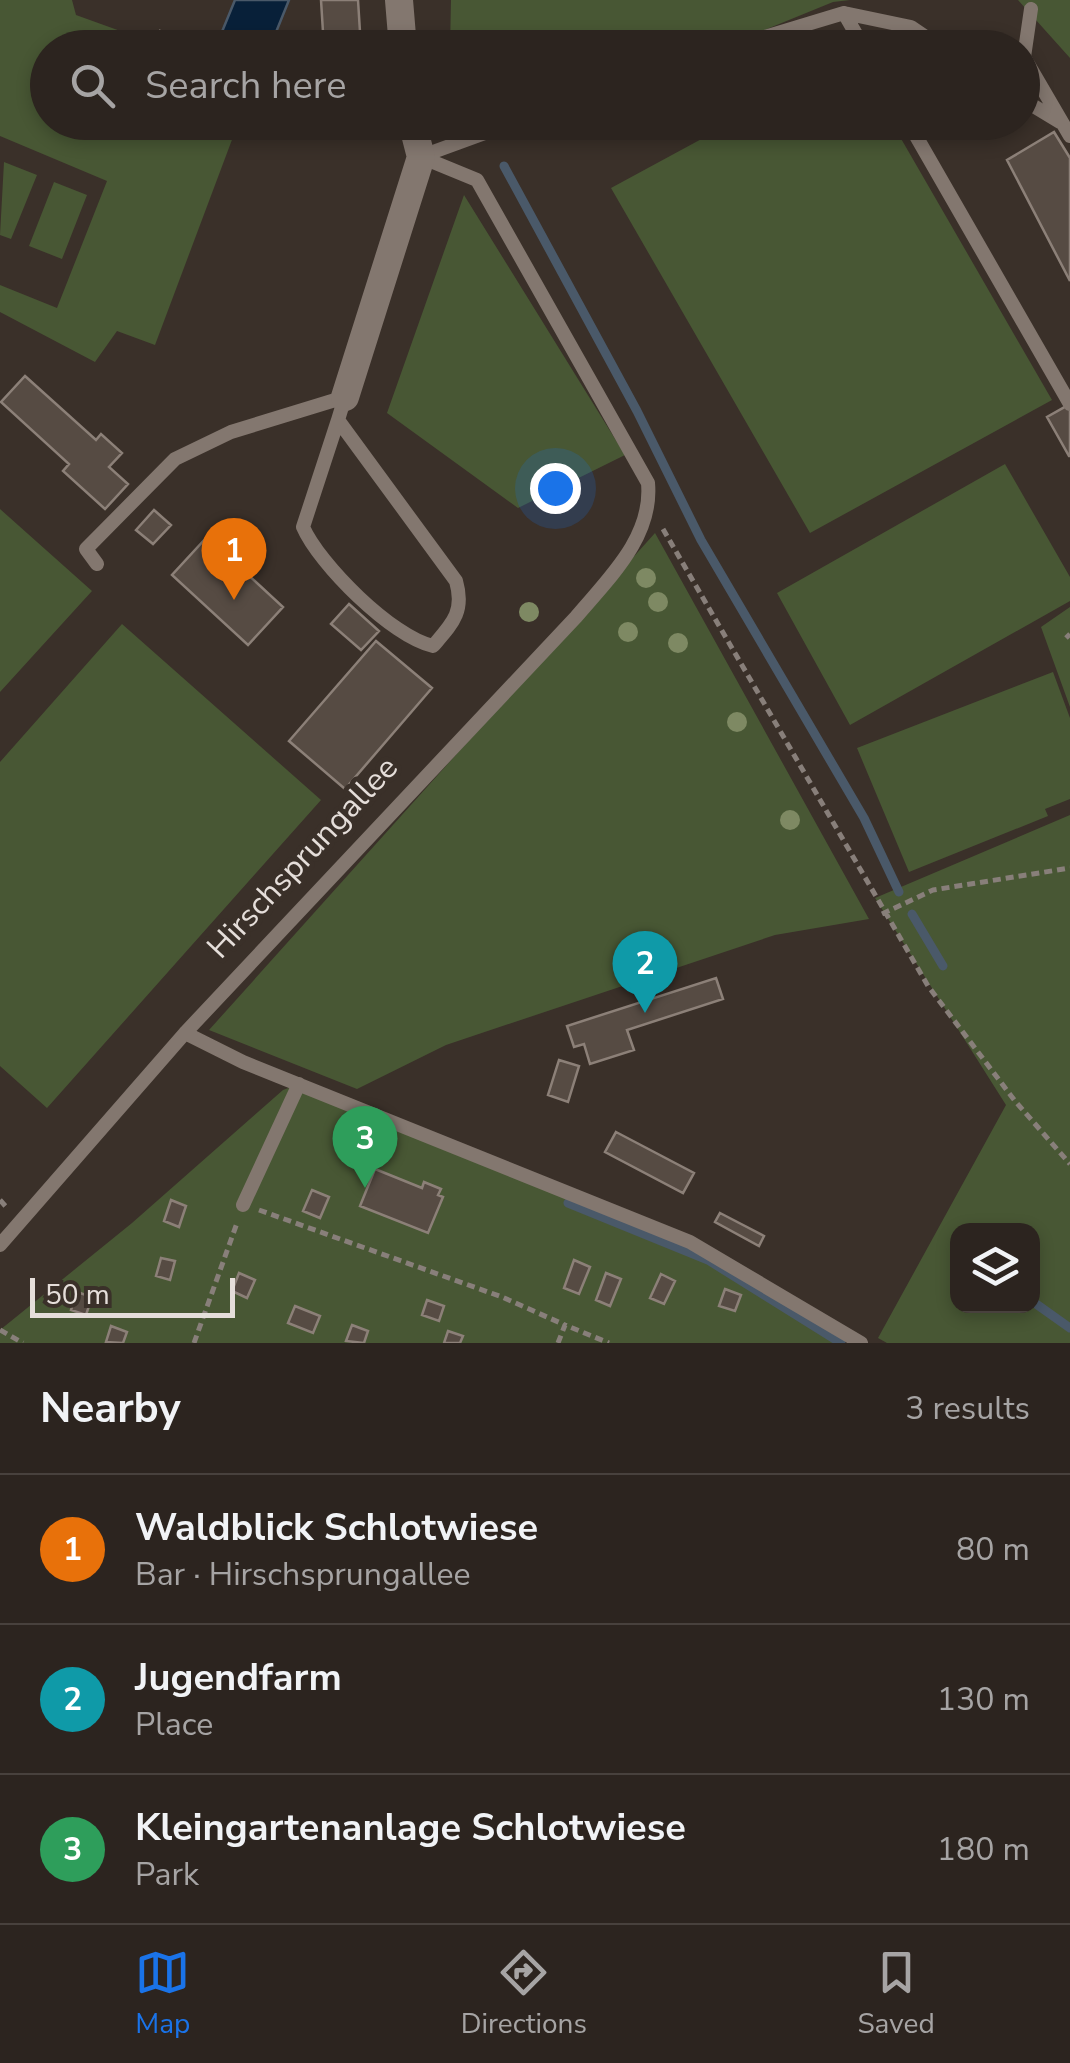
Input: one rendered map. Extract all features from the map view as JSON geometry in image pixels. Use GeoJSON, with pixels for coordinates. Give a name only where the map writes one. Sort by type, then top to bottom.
{"type":"FeatureCollection","features":[{"type":"Feature","properties":{"kind":"street"},"geometry":{"type":"LineString","coordinates":[[399,0],[402,30]]}},
{"type":"Feature","properties":{"kind":"street"},"geometry":{"type":"LineString","coordinates":[[341,408],[421,156],[417,140]]}},
{"type":"Feature","properties":{"kind":"lane"},"geometry":{"type":"LineString","coordinates":[[1028,30],[1031,8]]}},
{"type":"Feature","properties":{"kind":"lane"},"geometry":{"type":"LineString","coordinates":[[788,30],[844,13],[917,30]]}},
{"type":"Feature","properties":{"kind":"lane"},"geometry":{"type":"LineString","coordinates":[[844,13],[854,30]]}},
{"type":"Feature","properties":{"kind":"lane"},"geometry":{"type":"LineString","coordinates":[[1040,84],[1067,130]]}},
{"type":"Feature","properties":{"kind":"lane"},"geometry":{"type":"LineString","coordinates":[[1040,111],[1067,130]]}},
{"type":"Feature","properties":{"kind":"lane"},"geometry":{"type":"LineString","coordinates":[[421,156],[464,140]]}},
{"type":"Feature","properties":{"kind":"lane"},"geometry":{"type":"LineString","coordinates":[[918,140],[1070,404]]}},
{"type":"Feature","properties":{"kind":"lane"},"geometry":{"type":"LineString","coordinates":[[421,156],[476,180],[648,483],[648,513]]}},
{"type":"Feature","properties":{"kind":"lane"},"geometry":{"type":"LineString","coordinates":[[341,408],[456,582],[462,601],[456,620],[432,646],[405,636],[314,553],[303,527],[341,408]]}},
{"type":"Feature","properties":{"kind":"lane"},"geometry":{"type":"LineString","coordinates":[[97,564],[86,549],[175,459],[230,432],[341,408]]}},
{"type":"Feature","properties":{"kind":"lane","name":"Hirschsprungallee"},"geometry":{"type":"LineString","coordinates":[[0,1245],[185,1033],[576,617],[624,560],[648,513]]}},
{"type":"Feature","properties":{"kind":"lane"},"geometry":{"type":"LineString","coordinates":[[185,1033],[299,1084],[690,1242],[860,1343]]}},
{"type":"Feature","properties":{"kind":"lane"},"geometry":{"type":"LineString","coordinates":[[244,1204],[299,1084]]}},
{"type":"Feature","properties":{"kind":"path"},"geometry":{"type":"LineString","coordinates":[[648,513],[671,537],[882,914],[964,1036],[1070,1164]]}},
{"type":"Feature","properties":{"kind":"path"},"geometry":{"type":"LineString","coordinates":[[882,914],[933,890],[1070,868]]}},
{"type":"Feature","properties":{"kind":"path"},"geometry":{"type":"LineString","coordinates":[[194,1343],[244,1204],[502,1297],[609,1343]]}},
{"type":"Feature","properties":{"kind":"path"},"geometry":{"type":"LineString","coordinates":[[558,1343],[565,1325]]}},
{"type":"Feature","properties":{"kind":"path"},"geometry":{"type":"LineString","coordinates":[[0,1330],[3,1339],[24,1343]]}},
{"type":"Feature","properties":{"kind":"green space"},"geometry":{"type":"Polygon","coordinates":[[[0,0],[72,0],[76,15],[118,30],[30,30],[30,140],[232,140],[155,345],[117,331],[95,362],[0,312],[0,285],[57,308],[107,181],[0,136],[0,0]]]}},
{"type":"Feature","properties":{"kind":"green space"},"geometry":{"type":"Polygon","coordinates":[[[451,0],[850,0],[833,2],[765,30],[450,30],[451,0]]]}},
{"type":"Feature","properties":{"kind":"green space"},"geometry":{"type":"Polygon","coordinates":[[[1018,0],[1070,0],[1070,58],[1018,0]]]}},
{"type":"Feature","properties":{"kind":"green space"},"geometry":{"type":"Polygon","coordinates":[[[700,140],[902,140],[1052,400],[810,533],[611,188],[700,140]]]}},
{"type":"Feature","properties":{"kind":"green space"},"geometry":{"type":"Polygon","coordinates":[[[4,162],[37,175],[11,239],[0,235],[4,162]]]}},
{"type":"Feature","properties":{"kind":"green space"},"geometry":{"type":"Polygon","coordinates":[[[54,182],[87,195],[62,259],[29,246],[54,182]]]}},
{"type":"Feature","properties":{"kind":"green space"},"geometry":{"type":"Polygon","coordinates":[[[464,195],[625,455],[518,508],[387,413],[464,195]]]}},
{"type":"Feature","properties":{"kind":"green space"},"geometry":{"type":"Polygon","coordinates":[[[1005,464],[1070,577],[1070,601],[850,725],[777,593],[1005,464]]]}},
{"type":"Feature","properties":{"kind":"green space"},"geometry":{"type":"Polygon","coordinates":[[[0,509],[92,591],[0,692],[0,509]]]}},
{"type":"Feature","properties":{"kind":"green space"},"geometry":{"type":"Polygon","coordinates":[[[655,533],[869,919],[775,935],[446,1045],[357,1089],[209,1030],[655,533]]]}},
{"type":"Feature","properties":{"kind":"green space"},"geometry":{"type":"Polygon","coordinates":[[[1070,607],[1070,707],[1041,627],[1070,607]]]}},
{"type":"Feature","properties":{"kind":"green space"},"geometry":{"type":"Polygon","coordinates":[[[122,624],[321,800],[47,1108],[0,1066],[0,762],[122,624]]]}},
{"type":"Feature","properties":{"kind":"green space"},"geometry":{"type":"Polygon","coordinates":[[[1053,672],[1070,718],[1070,799],[1045,809],[1048,816],[909,872],[857,748],[1053,672]]]}},
{"type":"Feature","properties":{"kind":"green space"},"geometry":{"type":"Polygon","coordinates":[[[1070,815],[1070,1343],[887,1343],[878,1338],[1006,1105],[875,898],[1070,815]]]}},
{"type":"Feature","properties":{"kind":"green space"},"geometry":{"type":"Polygon","coordinates":[[[299,1084],[711,1253],[842,1343],[0,1343],[0,1330],[132,1223],[283,1090],[299,1084]]]}},
{"type":"Feature","properties":{"kind":"water"},"geometry":{"type":"Polygon","coordinates":[[[235,0],[289,0],[277,30],[223,30],[235,0]]]}},
{"type":"Feature","properties":{"kind":"building"},"geometry":{"type":"Polygon","coordinates":[[[321,0],[358,0],[360,30],[323,30],[321,0]]]}},
{"type":"Feature","properties":{"kind":"building"},"geometry":{"type":"Polygon","coordinates":[[[1054,132],[1070,158],[1070,281],[1007,160],[1054,132]]]}},
{"type":"Feature","properties":{"kind":"building"},"geometry":{"type":"Polygon","coordinates":[[[25,376],[96,440],[101,434],[122,453],[109,467],[128,484],[105,509],[63,471],[69,464],[1,402],[25,376]]]}},
{"type":"Feature","properties":{"kind":"building"},"geometry":{"type":"Polygon","coordinates":[[[1070,404],[1070,456],[1069,456],[1047,417],[1070,404]]]}},
{"type":"Feature","properties":{"kind":"building"},"geometry":{"type":"Polygon","coordinates":[[[154,510],[171,525],[153,544],[136,530],[154,510]]]}},
{"type":"Feature","properties":{"kind":"building"},"geometry":{"type":"Polygon","coordinates":[[[207,537],[283,607],[248,645],[172,575],[207,537]]]}},
{"type":"Feature","properties":{"kind":"building"},"geometry":{"type":"Polygon","coordinates":[[[349,604],[379,631],[361,650],[331,624],[349,604]]]}},
{"type":"Feature","properties":{"kind":"building"},"geometry":{"type":"Polygon","coordinates":[[[376,641],[432,688],[345,789],[289,741],[376,641]]]}},
{"type":"Feature","properties":{"kind":"building"},"geometry":{"type":"Polygon","coordinates":[[[716,978],[723,999],[627,1030],[634,1050],[590,1064],[584,1044],[574,1047],[567,1026],[716,978]]]}},
{"type":"Feature","properties":{"kind":"building"},"geometry":{"type":"Polygon","coordinates":[[[559,1060],[579,1066],[568,1102],[548,1095],[559,1060]]]}},
{"type":"Feature","properties":{"kind":"building"},"geometry":{"type":"Polygon","coordinates":[[[616,1132],[694,1173],[683,1193],[605,1152],[616,1132]]]}},
{"type":"Feature","properties":{"kind":"building"},"geometry":{"type":"Polygon","coordinates":[[[375,1169],[422,1188],[424,1182],[441,1189],[438,1195],[443,1197],[428,1233],[360,1206],[375,1169]]]}},
{"type":"Feature","properties":{"kind":"building"},"geometry":{"type":"Polygon","coordinates":[[[312,1190],[329,1197],[320,1218],[303,1211],[312,1190]]]}},
{"type":"Feature","properties":{"kind":"building"},"geometry":{"type":"Polygon","coordinates":[[[171,1200],[186,1206],[179,1227],[164,1221],[171,1200]]]}},
{"type":"Feature","properties":{"kind":"building"},"geometry":{"type":"Polygon","coordinates":[[[720,1213],[764,1236],[759,1246],[715,1222],[720,1213]]]}},
{"type":"Feature","properties":{"kind":"building"},"geometry":{"type":"Polygon","coordinates":[[[161,1258],[175,1261],[170,1280],[156,1276],[161,1258]]]}},
{"type":"Feature","properties":{"kind":"building"},"geometry":{"type":"Polygon","coordinates":[[[574,1260],[590,1267],[579,1294],[564,1288],[574,1260]]]}},
{"type":"Feature","properties":{"kind":"building"},"geometry":{"type":"Polygon","coordinates":[[[239,1273],[255,1280],[247,1298],[232,1291],[239,1273]]]}},
{"type":"Feature","properties":{"kind":"building"},"geometry":{"type":"Polygon","coordinates":[[[606,1273],[621,1279],[610,1306],[596,1300],[606,1273]]]}},
{"type":"Feature","properties":{"kind":"building"},"geometry":{"type":"Polygon","coordinates":[[[661,1274],[675,1281],[664,1304],[650,1298],[661,1274]]]}},
{"type":"Feature","properties":{"kind":"building"},"geometry":{"type":"Polygon","coordinates":[[[725,1289],[741,1295],[735,1311],[719,1306],[725,1289]]]}},
{"type":"Feature","properties":{"kind":"building"},"geometry":{"type":"Polygon","coordinates":[[[77,1292],[92,1297],[86,1315],[71,1310],[77,1292]]]}},
{"type":"Feature","properties":{"kind":"building"},"geometry":{"type":"Polygon","coordinates":[[[427,1300],[444,1306],[439,1321],[422,1315],[427,1300]]]}},
{"type":"Feature","properties":{"kind":"building"},"geometry":{"type":"Polygon","coordinates":[[[295,1306],[320,1316],[313,1333],[288,1323],[295,1306]]]}},
{"type":"Feature","properties":{"kind":"building"},"geometry":{"type":"Polygon","coordinates":[[[352,1325],[368,1331],[364,1343],[346,1341],[352,1325]]]}},
{"type":"Feature","properties":{"kind":"building"},"geometry":{"type":"Polygon","coordinates":[[[111,1326],[127,1332],[123,1343],[106,1342],[111,1326]]]}},
{"type":"Feature","properties":{"kind":"building"},"geometry":{"type":"Polygon","coordinates":[[[448,1331],[463,1336],[460,1343],[444,1343],[448,1331]]]}},
{"type":"Feature","properties":{"kind":"waterway"},"geometry":{"type":"LineString","coordinates":[[504,166],[637,411],[701,540],[864,818],[899,892]]}},
{"type":"Feature","properties":{"kind":"waterway"},"geometry":{"type":"LineString","coordinates":[[912,914],[943,966]]}},
{"type":"Feature","properties":{"kind":"waterway"},"geometry":{"type":"LineString","coordinates":[[568,1203],[708,1260],[841,1343]]}},
{"type":"Feature","properties":{"kind":"waterway"},"geometry":{"type":"LineString","coordinates":[[1040,1307],[1070,1328]]}},
{"type":"Feature","properties":{"kind":"place","name":"Waldblick Schlotwiese"},"geometry":{"type":"Point","coordinates":[234,600]}},
{"type":"Feature","properties":{"kind":"place","name":"Jugendfarm"},"geometry":{"type":"Point","coordinates":[645,1013]}},
{"type":"Feature","properties":{"kind":"place","name":"Kleingartenanlage Schlotwiese"},"geometry":{"type":"Point","coordinates":[365,1188]}}]}
